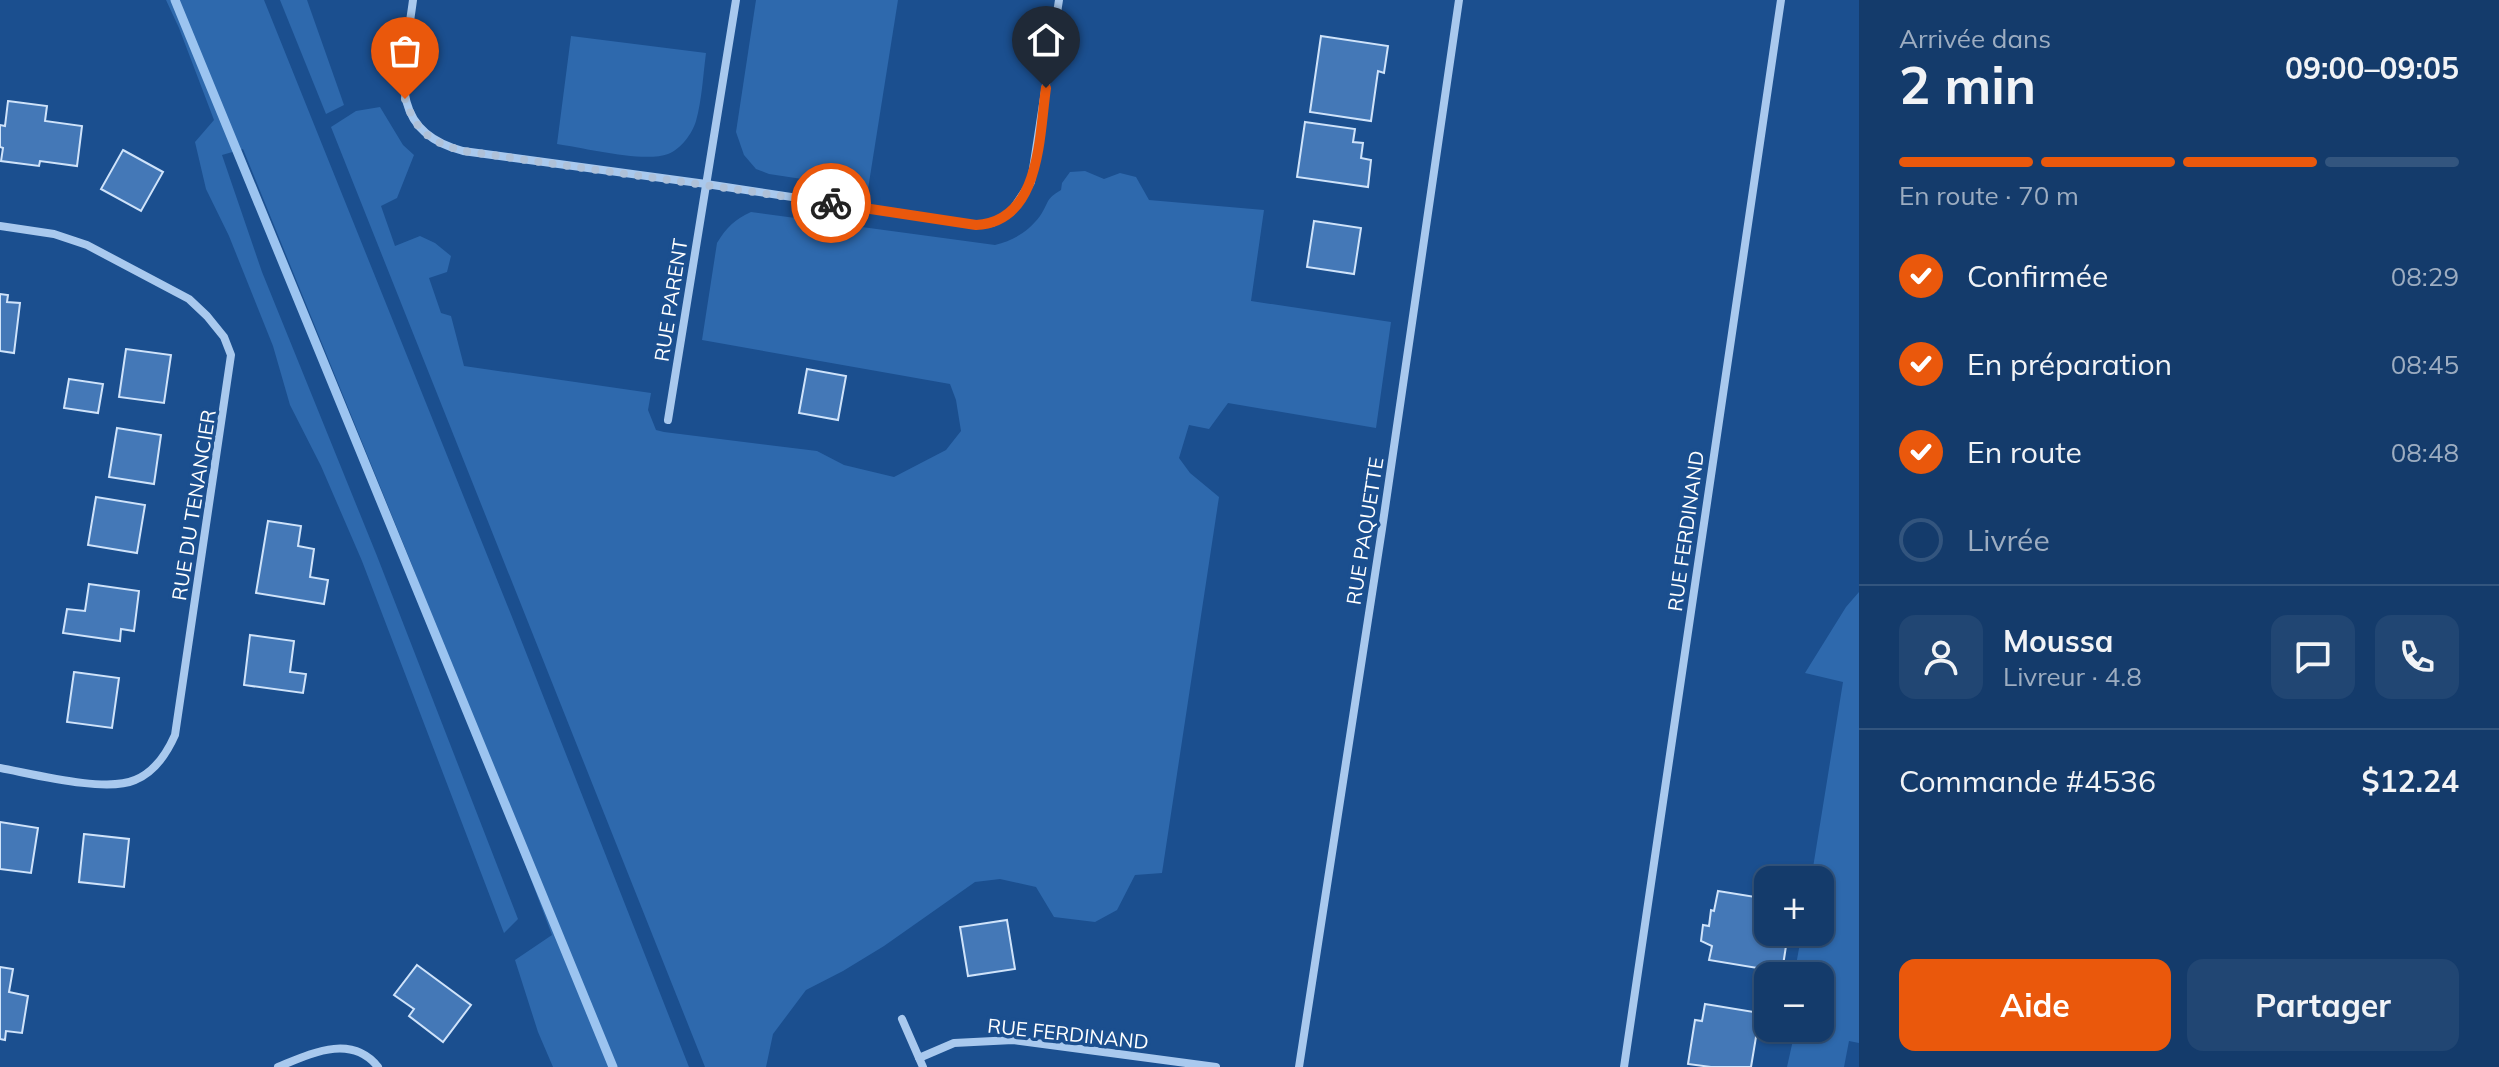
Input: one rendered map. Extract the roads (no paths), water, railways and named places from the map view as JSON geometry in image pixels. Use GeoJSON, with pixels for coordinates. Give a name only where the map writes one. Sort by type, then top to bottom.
{"type":"FeatureCollection","features":[{"type":"Feature","properties":{"kind":"street"},"geometry":{"type":"LineString","coordinates":[[413,0],[404,95],[416,125],[436,142],[463,151],[976,225],[1005,217],[1017,205],[1031,182],[1059,0]]}},
{"type":"Feature","properties":{"kind":"street","name":"RUE PARENT"},"geometry":{"type":"LineString","coordinates":[[668,420],[736,0]]}},
{"type":"Feature","properties":{"kind":"street","name":"RUE PAQUETTE"},"geometry":{"type":"LineString","coordinates":[[1299,1067],[1459,0]]}},
{"type":"Feature","properties":{"kind":"street","name":"RUE FERDINAND"},"geometry":{"type":"LineString","coordinates":[[1624,1067],[1781,0]]}},
{"type":"Feature","properties":{"kind":"street","name":"RUE DU TENANCIER"},"geometry":{"type":"LineString","coordinates":[[0,226],[54,234],[87,245],[189,299],[224,337],[231,355],[175,735],[167,752],[153,768],[136,780],[118,785],[0,768]]}},
{"type":"Feature","properties":{"kind":"street"},"geometry":{"type":"LineString","coordinates":[[902,1019],[921,1062]]}},
{"type":"Feature","properties":{"kind":"street","name":"RUE FERDINAND"},"geometry":{"type":"LineString","coordinates":[[921,1062],[954,1043],[1003,1040],[1216,1067]]}},
{"type":"Feature","properties":{"kind":"street"},"geometry":{"type":"LineString","coordinates":[[278,1067],[331,1048],[347,1048],[362,1053],[378,1067]]}},
{"type":"Feature","properties":{"kind":"waterway"},"geometry":{"type":"LineString","coordinates":[[175,0],[613,1067]]}}]}
